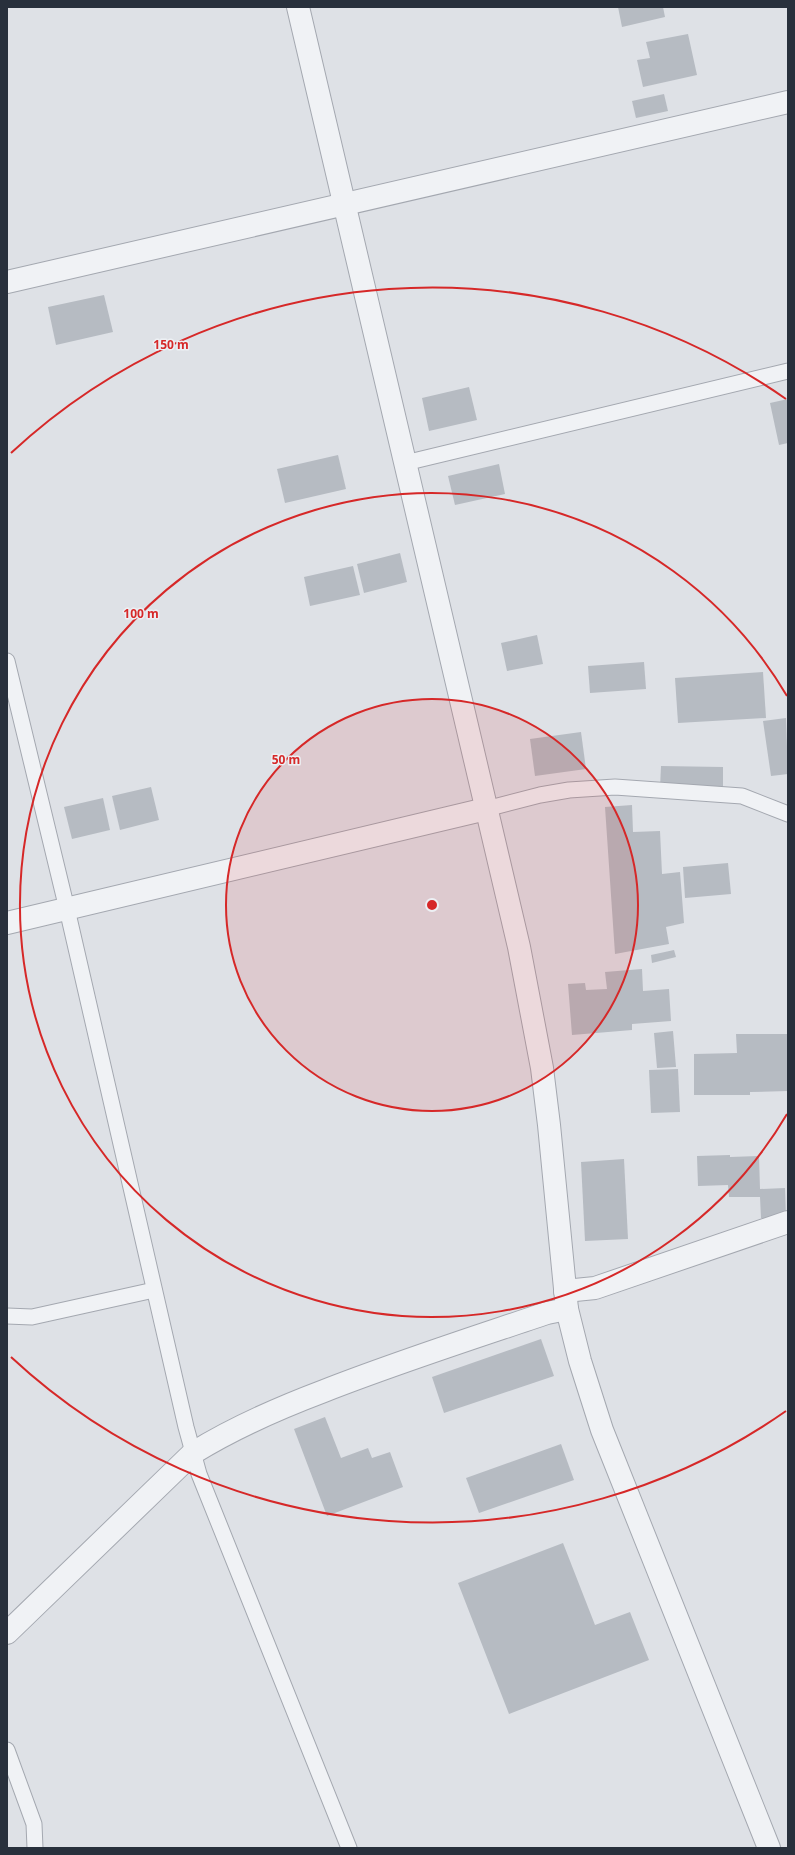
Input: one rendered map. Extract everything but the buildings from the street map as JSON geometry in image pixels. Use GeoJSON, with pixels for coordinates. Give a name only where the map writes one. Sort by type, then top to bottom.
{"type":"FeatureCollection","features":[{"type":"Feature","properties":{"kind":"street"},"geometry":{"type":"LineString","coordinates":[[298,7],[346,205],[405,463],[519,946],[542,1068],[566,1300],[580,1361],[602,1430],[769,1848]]}},
{"type":"Feature","properties":{"kind":"street"},"geometry":{"type":"LineString","coordinates":[[7,282],[788,102]]}},
{"type":"Feature","properties":{"kind":"street"},"geometry":{"type":"LineString","coordinates":[[7,923],[67,910],[486,809]]}},
{"type":"Feature","properties":{"kind":"street"},"geometry":{"type":"LineString","coordinates":[[7,1633],[194,1453],[217,1438],[291,1404],[371,1372],[547,1313],[566,1300],[595,1288],[788,1222]]}},
{"type":"Feature","properties":{"kind":"lane"},"geometry":{"type":"LineString","coordinates":[[405,463],[788,371]]}},
{"type":"Feature","properties":{"kind":"lane"},"geometry":{"type":"LineString","coordinates":[[7,661],[67,910],[186,1427],[199,1474],[349,1848]]}},
{"type":"Feature","properties":{"kind":"lane"},"geometry":{"type":"LineString","coordinates":[[486,809],[540,795],[569,790],[615,786],[742,796],[788,814]]}},
{"type":"Feature","properties":{"kind":"lane"},"geometry":{"type":"LineString","coordinates":[[7,1316],[32,1317],[154,1290]]}},
{"type":"Feature","properties":{"kind":"lane"},"geometry":{"type":"LineString","coordinates":[[7,1750],[34,1824],[35,1848]]}}]}
